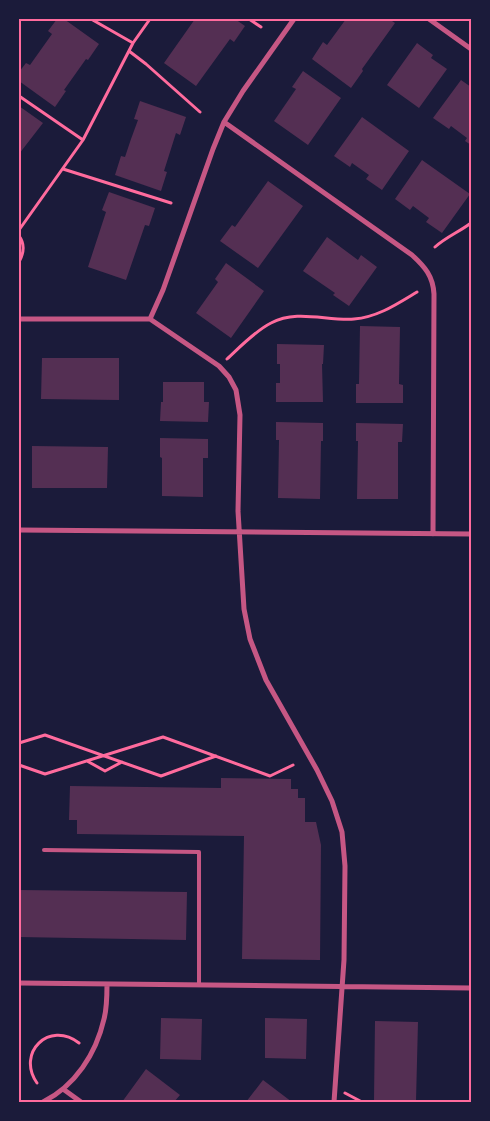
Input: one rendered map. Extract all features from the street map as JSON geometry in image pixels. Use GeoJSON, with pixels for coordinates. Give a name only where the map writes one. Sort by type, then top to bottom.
{"type":"FeatureCollection","features":[{"type":"Feature","properties":{"kind":"street"},"geometry":{"type":"LineString","coordinates":[[150,320],[163,290],[224,122],[243,91],[294,19]]}},
{"type":"Feature","properties":{"kind":"street"},"geometry":{"type":"LineString","coordinates":[[429,19],[471,49]]}},
{"type":"Feature","properties":{"kind":"street"},"geometry":{"type":"LineString","coordinates":[[224,122],[412,255],[429,272],[434,294],[433,534]]}},
{"type":"Feature","properties":{"kind":"street"},"geometry":{"type":"LineString","coordinates":[[19,319],[150,320],[219,366],[233,383],[238,397],[240,415],[238,505],[246,624],[254,652],[266,680],[313,762],[329,794],[342,832],[345,884],[343,986],[334,1102]]}},
{"type":"Feature","properties":{"kind":"street"},"geometry":{"type":"LineString","coordinates":[[19,530],[471,534]]}},
{"type":"Feature","properties":{"kind":"street"},"geometry":{"type":"LineString","coordinates":[[19,983],[471,988]]}},
{"type":"Feature","properties":{"kind":"street"},"geometry":{"type":"LineString","coordinates":[[43,1102],[63,1089],[80,1071],[97,1041],[105,1018],[107,984]]}},
{"type":"Feature","properties":{"kind":"street"},"geometry":{"type":"LineString","coordinates":[[63,1089],[81,1102]]}},
{"type":"Feature","properties":{"kind":"lane"},"geometry":{"type":"LineString","coordinates":[[44,850],[199,852],[199,985]]}},
{"type":"Feature","properties":{"kind":"path"},"geometry":{"type":"LineString","coordinates":[[91,19],[133,43]]}},
{"type":"Feature","properties":{"kind":"path"},"geometry":{"type":"LineString","coordinates":[[19,230],[83,140],[128,51],[150,19]]}},
{"type":"Feature","properties":{"kind":"path"},"geometry":{"type":"LineString","coordinates":[[249,19],[261,27]]}},
{"type":"Feature","properties":{"kind":"path"},"geometry":{"type":"LineString","coordinates":[[128,51],[146,64],[200,112]]}},
{"type":"Feature","properties":{"kind":"path"},"geometry":{"type":"LineString","coordinates":[[19,96],[83,140]]}},
{"type":"Feature","properties":{"kind":"path"},"geometry":{"type":"LineString","coordinates":[[63,169],[171,203]]}},
{"type":"Feature","properties":{"kind":"path"},"geometry":{"type":"LineString","coordinates":[[435,247],[446,237],[460,231],[471,223]]}},
{"type":"Feature","properties":{"kind":"path"},"geometry":{"type":"LineString","coordinates":[[19,236],[23,246],[23,254],[19,262]]}},
{"type":"Feature","properties":{"kind":"path"},"geometry":{"type":"LineString","coordinates":[[219,366],[271,322],[290,316],[355,319],[389,309],[417,292]]}},
{"type":"Feature","properties":{"kind":"path"},"geometry":{"type":"LineString","coordinates":[[19,743],[45,734],[162,776],[216,756]]}},
{"type":"Feature","properties":{"kind":"path"},"geometry":{"type":"LineString","coordinates":[[19,765],[45,774],[163,737],[270,776],[293,765]]}},
{"type":"Feature","properties":{"kind":"path"},"geometry":{"type":"LineString","coordinates":[[86,761],[105,771],[122,762]]}},
{"type":"Feature","properties":{"kind":"path"},"geometry":{"type":"LineString","coordinates":[[37,1083],[33,1078],[30,1062],[35,1047],[40,1041],[52,1035],[60,1035],[79,1043]]}},
{"type":"Feature","properties":{"kind":"path"},"geometry":{"type":"LineString","coordinates":[[336,1088],[362,1102]]}},
{"type":"Feature","properties":{"kind":"building"},"geometry":{"type":"Polygon","coordinates":[[[57,19],[64,19],[99,44],[64,90],[66,91],[55,107],[19,81],[19,72],[26,63],[30,65],[52,34],[48,31],[57,19]]]}},
{"type":"Feature","properties":{"kind":"building"},"geometry":{"type":"Polygon","coordinates":[[[195,19],[235,19],[245,26],[234,42],[230,39],[196,86],[164,63],[195,19]]]}},
{"type":"Feature","properties":{"kind":"building"},"geometry":{"type":"Polygon","coordinates":[[[346,19],[389,19],[395,23],[362,69],[363,71],[351,88],[312,59],[323,42],[327,45],[346,19]]]}},
{"type":"Feature","properties":{"kind":"building"},"geometry":{"type":"Polygon","coordinates":[[[417,43],[433,55],[431,58],[447,69],[419,108],[387,85],[417,43]]]}},
{"type":"Feature","properties":{"kind":"building"},"geometry":{"type":"Polygon","coordinates":[[[303,71],[341,98],[308,145],[274,121],[296,89],[292,87],[303,71]]]}},
{"type":"Feature","properties":{"kind":"building"},"geometry":{"type":"Polygon","coordinates":[[[461,80],[471,87],[471,145],[465,141],[467,138],[451,126],[449,129],[433,118],[461,80]]]}},
{"type":"Feature","properties":{"kind":"building"},"geometry":{"type":"Polygon","coordinates":[[[140,101],[186,117],[180,135],[176,133],[164,171],[167,172],[161,191],[115,175],[121,156],[125,157],[138,120],[134,119],[140,101]]]}},
{"type":"Feature","properties":{"kind":"building"},"geometry":{"type":"Polygon","coordinates":[[[19,106],[43,123],[19,154],[19,106]]]}},
{"type":"Feature","properties":{"kind":"building"},"geometry":{"type":"Polygon","coordinates":[[[362,117],[409,151],[382,190],[366,179],[369,175],[352,163],[350,167],[334,156],[362,117]]]}},
{"type":"Feature","properties":{"kind":"building"},"geometry":{"type":"Polygon","coordinates":[[[422,160],[470,194],[442,233],[426,222],[429,218],[413,206],[410,210],[395,199],[422,160]]]}},
{"type":"Feature","properties":{"kind":"building"},"geometry":{"type":"Polygon","coordinates":[[[268,181],[303,206],[258,268],[220,241],[232,225],[235,227],[268,181]]]}},
{"type":"Feature","properties":{"kind":"building"},"geometry":{"type":"Polygon","coordinates":[[[109,192],[155,208],[149,226],[145,225],[126,280],[88,267],[106,212],[102,210],[109,192]]]}},
{"type":"Feature","properties":{"kind":"building"},"geometry":{"type":"Polygon","coordinates":[[[327,237],[358,260],[361,255],[377,267],[349,306],[333,295],[335,293],[303,271],[327,237]]]}},
{"type":"Feature","properties":{"kind":"building"},"geometry":{"type":"Polygon","coordinates":[[[226,263],[264,291],[231,338],[196,313],[218,282],[215,279],[226,263]]]}},
{"type":"Feature","properties":{"kind":"building"},"geometry":{"type":"Polygon","coordinates":[[[360,326],[400,327],[399,384],[403,385],[403,403],[356,403],[356,384],[359,384],[360,326]]]}},
{"type":"Feature","properties":{"kind":"building"},"geometry":{"type":"Polygon","coordinates":[[[277,344],[324,345],[322,364],[323,402],[276,402],[276,383],[280,383],[280,364],[277,364],[277,344]]]}},
{"type":"Feature","properties":{"kind":"building"},"geometry":{"type":"Polygon","coordinates":[[[42,358],[119,358],[119,400],[41,399],[42,358]]]}},
{"type":"Feature","properties":{"kind":"building"},"geometry":{"type":"Polygon","coordinates":[[[163,382],[204,382],[204,402],[209,402],[208,422],[160,421],[161,402],[163,402],[163,382]]]}},
{"type":"Feature","properties":{"kind":"building"},"geometry":{"type":"Polygon","coordinates":[[[276,422],[323,423],[320,499],[278,498],[279,440],[276,440],[276,422]]]}},
{"type":"Feature","properties":{"kind":"building"},"geometry":{"type":"Polygon","coordinates":[[[356,423],[403,424],[402,442],[398,442],[398,499],[357,499],[358,441],[356,441],[356,423]]]}},
{"type":"Feature","properties":{"kind":"building"},"geometry":{"type":"Polygon","coordinates":[[[469,424],[471,424],[471,443],[469,443],[469,424]]]}},
{"type":"Feature","properties":{"kind":"building"},"geometry":{"type":"Polygon","coordinates":[[[160,438],[208,439],[208,458],[203,458],[203,497],[162,496],[160,438]]]}},
{"type":"Feature","properties":{"kind":"building"},"geometry":{"type":"Polygon","coordinates":[[[32,446],[108,447],[107,488],[32,488],[32,446]]]}},
{"type":"Feature","properties":{"kind":"building"},"geometry":{"type":"Polygon","coordinates":[[[221,778],[291,779],[291,789],[298,789],[298,798],[305,798],[305,822],[316,822],[321,845],[320,960],[242,959],[244,836],[77,834],[77,820],[69,820],[70,786],[221,788],[221,778]]]}},
{"type":"Feature","properties":{"kind":"building"},"geometry":{"type":"Polygon","coordinates":[[[19,890],[187,892],[186,940],[19,937],[19,890]]]}},
{"type":"Feature","properties":{"kind":"building"},"geometry":{"type":"Polygon","coordinates":[[[161,1018],[202,1019],[201,1060],[160,1059],[161,1018]]]}},
{"type":"Feature","properties":{"kind":"building"},"geometry":{"type":"Polygon","coordinates":[[[265,1018],[307,1019],[306,1059],[265,1058],[265,1018]]]}},
{"type":"Feature","properties":{"kind":"building"},"geometry":{"type":"Polygon","coordinates":[[[375,1021],[418,1022],[416,1101],[374,1100],[375,1021]]]}},
{"type":"Feature","properties":{"kind":"building"},"geometry":{"type":"Polygon","coordinates":[[[146,1069],[180,1095],[174,1102],[122,1102],[146,1069]]]}},
{"type":"Feature","properties":{"kind":"building"},"geometry":{"type":"Polygon","coordinates":[[[263,1080],[292,1102],[246,1102],[263,1080]]]}}]}
